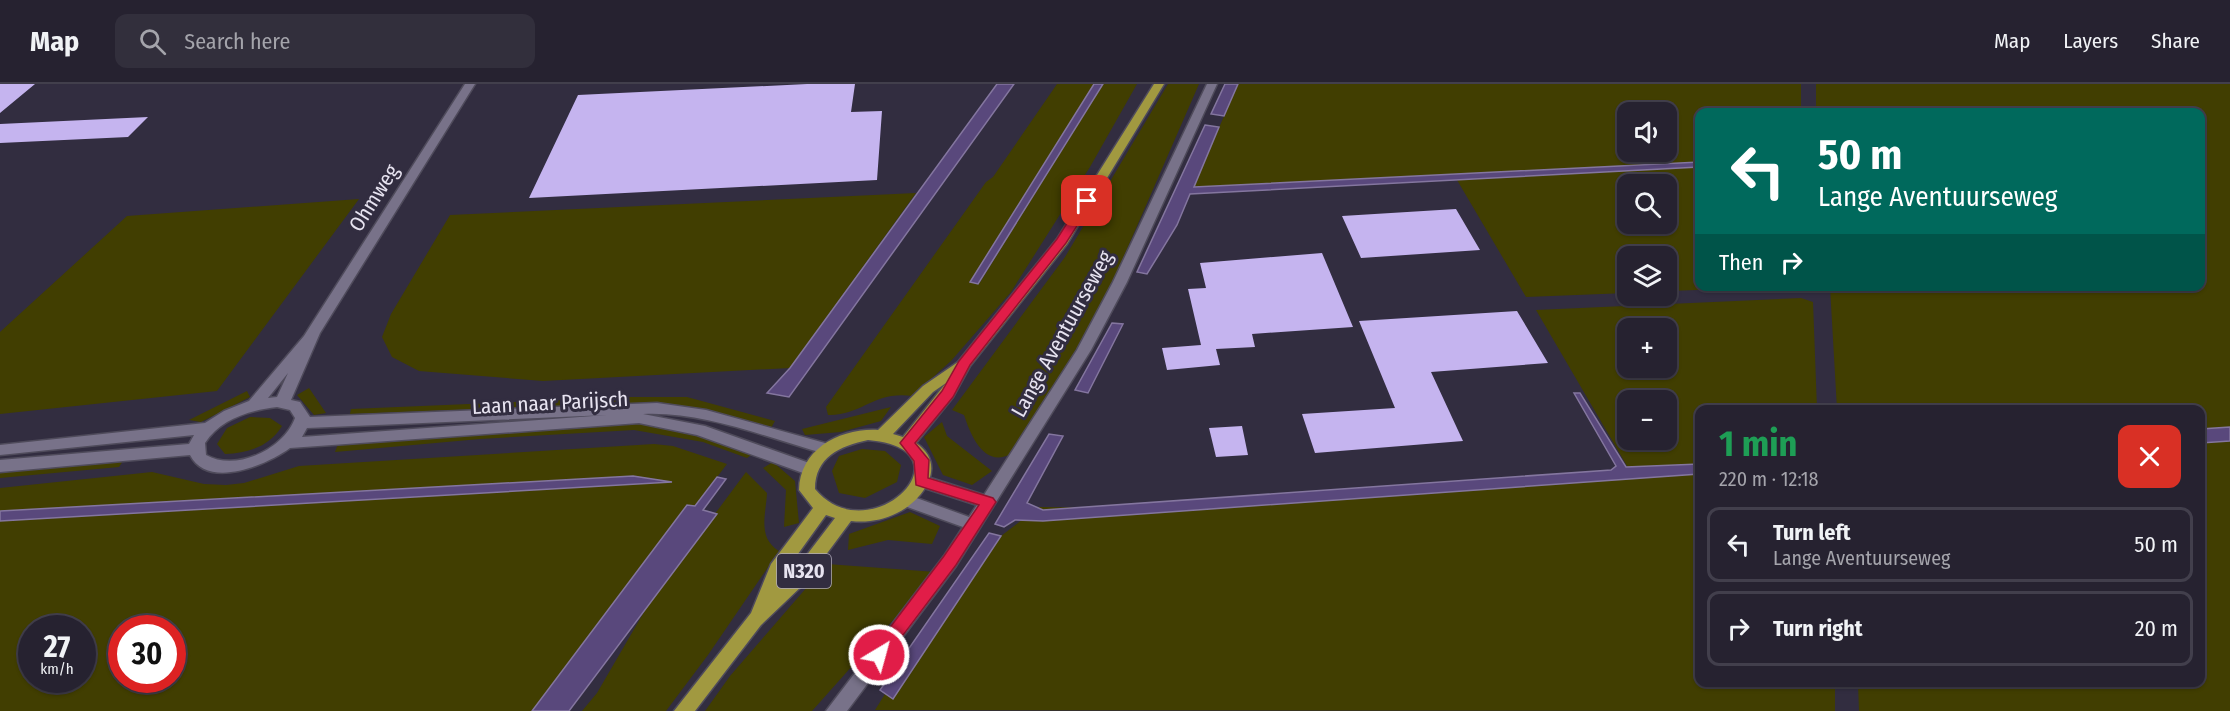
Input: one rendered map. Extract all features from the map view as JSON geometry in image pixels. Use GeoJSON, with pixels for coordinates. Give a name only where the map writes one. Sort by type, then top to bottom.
{"type":"FeatureCollection","features":[{"type":"Feature","properties":{"kind":"main road"},"geometry":{"type":"LineString","coordinates":[[907,443],[948,394],[964,364],[1062,241],[1159,84]]}},
{"type":"Feature","properties":{"kind":"main road"},"geometry":{"type":"LineString","coordinates":[[883,435],[928,389],[964,364]]}},
{"type":"Feature","properties":{"kind":"main road"},"geometry":{"type":"LineString","coordinates":[[883,435],[907,443],[921,460],[921,481],[905,500],[877,513],[846,516],[822,508],[807,490],[809,469],[826,449],[853,437],[883,435]]}},
{"type":"Feature","properties":{"kind":"main road","name":"N320"},"geometry":{"type":"LineString","coordinates":[[755,620],[777,569],[822,508]]}},
{"type":"Feature","properties":{"kind":"main road","name":"N320"},"geometry":{"type":"LineString","coordinates":[[684,711],[755,620],[799,578],[846,516]]}},
{"type":"Feature","properties":{"kind":"street","name":"Ohmweg"},"geometry":{"type":"LineString","coordinates":[[282,403],[313,333],[470,84]]}},
{"type":"Feature","properties":{"kind":"street","name":"Lange Aventuurseweg"},"geometry":{"type":"LineString","coordinates":[[836,711],[950,561],[1089,340],[1120,282],[1212,84]]}},
{"type":"Feature","properties":{"kind":"street","name":"Ohmweg"},"geometry":{"type":"LineString","coordinates":[[254,405],[291,356],[313,333]]}},
{"type":"Feature","properties":{"kind":"street"},"geometry":{"type":"LineString","coordinates":[[282,403],[299,410],[302,423],[288,443],[260,459],[229,466],[205,462],[196,449],[208,428],[229,414],[254,405],[282,403]]}},
{"type":"Feature","properties":{"kind":"street","name":"Laan naar Parijsch"},"geometry":{"type":"LineString","coordinates":[[302,423],[657,408],[706,416],[826,449]]}},
{"type":"Feature","properties":{"kind":"street","name":"Laan naar Parijsch"},"geometry":{"type":"LineString","coordinates":[[288,443],[639,418],[700,430],[809,469]]}},
{"type":"Feature","properties":{"kind":"street"},"geometry":{"type":"LineString","coordinates":[[0,450],[208,428]]}},
{"type":"Feature","properties":{"kind":"street"},"geometry":{"type":"LineString","coordinates":[[0,466],[196,449]]}},
{"type":"Feature","properties":{"kind":"street"},"geometry":{"type":"LineString","coordinates":[[921,481],[988,502]]}},
{"type":"Feature","properties":{"kind":"street"},"geometry":{"type":"LineString","coordinates":[[905,500],[974,525]]}},
{"type":"Feature","properties":{"kind":"shaded area"},"geometry":{"type":"Polygon","coordinates":[[[997,84],[1014,84],[789,397],[767,393],[790,368],[997,84]]]}},
{"type":"Feature","properties":{"kind":"shaded area"},"geometry":{"type":"Polygon","coordinates":[[[1057,84],[1094,84],[971,282],[979,284],[1103,84],[1137,84],[1090,167],[1011,292],[951,361],[912,396],[887,397],[850,412],[828,415],[826,407],[986,182],[993,177],[1057,84]]]}},
{"type":"Feature","properties":{"kind":"shaded area"},"geometry":{"type":"Polygon","coordinates":[[[1094,84],[1103,84],[978,284],[970,282],[1094,84]]]}},
{"type":"Feature","properties":{"kind":"shaded area"},"geometry":{"type":"Polygon","coordinates":[[[1168,84],[1199,84],[1113,281],[1077,348],[1011,454],[993,457],[980,448],[970,432],[964,415],[952,410],[1065,257],[1168,84]]]}},
{"type":"Feature","properties":{"kind":"shaded area"},"geometry":{"type":"Polygon","coordinates":[[[1225,84],[1238,84],[1224,116],[1211,114],[1225,84]]]}},
{"type":"Feature","properties":{"kind":"shaded area"},"geometry":{"type":"Polygon","coordinates":[[[1238,84],[1801,84],[1801,108],[1695,108],[1695,290],[1677,291],[1677,246],[1617,246],[1617,293],[1526,297],[1457,180],[1522,176],[1191,192],[1238,84]]]}},
{"type":"Feature","properties":{"kind":"shaded area"},"geometry":{"type":"Polygon","coordinates":[[[1816,84],[2230,84],[2230,711],[1859,711],[1858,687],[2205,687],[2205,405],[1837,405],[1830,291],[2205,291],[2205,108],[1816,108],[1816,84]]]}},
{"type":"Feature","properties":{"kind":"shaded area"},"geometry":{"type":"Polygon","coordinates":[[[1205,125],[1219,127],[1194,187],[1695,162],[1695,167],[1190,194],[1177,225],[1147,274],[1137,272],[1205,125]]]}},
{"type":"Feature","properties":{"kind":"shaded area"},"geometry":{"type":"Polygon","coordinates":[[[916,193],[790,368],[543,381],[419,371],[392,357],[382,337],[391,314],[450,215],[916,193]]]}},
{"type":"Feature","properties":{"kind":"shaded area"},"geometry":{"type":"Polygon","coordinates":[[[359,199],[217,391],[0,414],[0,332],[127,216],[359,199]]]}},
{"type":"Feature","properties":{"kind":"shaded area"},"geometry":{"type":"Polygon","coordinates":[[[1801,298],[1813,302],[1817,405],[1695,405],[1695,687],[1835,687],[1835,711],[875,710],[885,694],[893,698],[1001,536],[1039,507],[1156,508],[1634,478],[1618,450],[1677,450],[1677,390],[1617,390],[1617,449],[1536,310],[1677,306],[1677,304],[1801,298]]]}},
{"type":"Feature","properties":{"kind":"shaded area"},"geometry":{"type":"Polygon","coordinates":[[[1112,323],[1123,324],[1088,393],[1075,390],[1112,323]]]}},
{"type":"Feature","properties":{"kind":"shaded area"},"geometry":{"type":"Polygon","coordinates":[[[309,388],[326,413],[314,415],[297,395],[309,388]]]}},
{"type":"Feature","properties":{"kind":"shaded area"},"geometry":{"type":"Polygon","coordinates":[[[247,391],[250,397],[201,422],[189,420],[247,391]]]}},
{"type":"Feature","properties":{"kind":"shaded area"},"geometry":{"type":"Polygon","coordinates":[[[1574,393],[1580,393],[1626,467],[1695,464],[1695,474],[1043,521],[1015,520],[1004,527],[995,524],[1049,434],[1063,436],[1027,503],[1043,510],[1611,470],[1616,466],[1574,393]]]}},
{"type":"Feature","properties":{"kind":"shaded area"},"geometry":{"type":"Polygon","coordinates":[[[629,397],[687,397],[775,421],[771,428],[659,402],[350,414],[351,409],[629,397]]]}},
{"type":"Feature","properties":{"kind":"shaded area"},"geometry":{"type":"Polygon","coordinates":[[[891,407],[881,421],[841,432],[805,435],[802,429],[891,407]]]}},
{"type":"Feature","properties":{"kind":"shaded area"},"geometry":{"type":"Polygon","coordinates":[[[250,417],[270,418],[282,426],[271,439],[257,448],[225,454],[217,444],[227,428],[250,417]]]}},
{"type":"Feature","properties":{"kind":"shaded area"},"geometry":{"type":"Polygon","coordinates":[[[942,422],[947,436],[992,471],[972,485],[943,475],[924,437],[942,422]]]}},
{"type":"Feature","properties":{"kind":"shaded area"},"geometry":{"type":"Polygon","coordinates":[[[639,423],[706,438],[754,453],[747,458],[703,442],[634,430],[480,439],[335,452],[338,444],[639,423]]]}},
{"type":"Feature","properties":{"kind":"shaded area"},"geometry":{"type":"Polygon","coordinates":[[[2230,427],[2230,441],[2205,443],[2205,429],[2230,427]]]}},
{"type":"Feature","properties":{"kind":"shaded area"},"geometry":{"type":"Polygon","coordinates":[[[654,444],[673,446],[727,464],[695,506],[687,506],[532,711],[0,711],[0,521],[668,482],[633,476],[0,511],[0,488],[152,472],[204,484],[244,483],[299,466],[654,444]]]}},
{"type":"Feature","properties":{"kind":"shaded area"},"geometry":{"type":"Polygon","coordinates":[[[862,449],[885,451],[901,465],[897,482],[865,498],[839,493],[832,471],[839,456],[862,449]]]}},
{"type":"Feature","properties":{"kind":"shaded area"},"geometry":{"type":"Polygon","coordinates":[[[123,461],[119,467],[0,478],[0,472],[123,461]]]}},
{"type":"Feature","properties":{"kind":"shaded area"},"geometry":{"type":"Polygon","coordinates":[[[773,462],[795,481],[799,523],[784,527],[786,490],[763,468],[773,462]]]}},
{"type":"Feature","properties":{"kind":"shaded area"},"geometry":{"type":"Polygon","coordinates":[[[746,472],[767,493],[765,532],[772,546],[779,551],[708,655],[666,711],[582,711],[597,693],[651,600],[746,472]]]}},
{"type":"Feature","properties":{"kind":"shaded area"},"geometry":{"type":"Polygon","coordinates":[[[633,476],[672,482],[0,521],[0,511],[633,476]]]}},
{"type":"Feature","properties":{"kind":"shaded area"},"geometry":{"type":"Polygon","coordinates":[[[717,477],[726,479],[703,510],[717,514],[569,711],[532,711],[687,505],[695,506],[717,477]]]}},
{"type":"Feature","properties":{"kind":"shaded area"},"geometry":{"type":"Polygon","coordinates":[[[910,512],[940,526],[932,544],[888,540],[848,550],[849,534],[910,512]]]}},
{"type":"Feature","properties":{"kind":"shaded area"},"geometry":{"type":"Polygon","coordinates":[[[989,533],[1001,536],[893,699],[880,690],[989,533]]]}},
{"type":"Feature","properties":{"kind":"shaded area"},"geometry":{"type":"Polygon","coordinates":[[[827,564],[936,572],[812,711],[705,711],[730,676],[827,564]]]}},
{"type":"Feature","properties":{"kind":"building"},"geometry":{"type":"Polygon","coordinates":[[[0,84],[35,84],[0,113],[0,84]]]}},
{"type":"Feature","properties":{"kind":"building"},"geometry":{"type":"Polygon","coordinates":[[[807,84],[855,84],[851,112],[882,111],[877,180],[529,198],[578,95],[807,84]]]}},
{"type":"Feature","properties":{"kind":"building"},"geometry":{"type":"Polygon","coordinates":[[[148,117],[128,137],[0,143],[0,124],[148,117]]]}},
{"type":"Feature","properties":{"kind":"building"},"geometry":{"type":"Polygon","coordinates":[[[1456,209],[1480,250],[1361,258],[1342,216],[1456,209]]]}},
{"type":"Feature","properties":{"kind":"building"},"geometry":{"type":"Polygon","coordinates":[[[1322,253],[1353,327],[1252,334],[1255,347],[1216,349],[1220,365],[1167,370],[1162,348],[1201,345],[1188,289],[1206,288],[1200,263],[1322,253]]]}},
{"type":"Feature","properties":{"kind":"building"},"geometry":{"type":"Polygon","coordinates":[[[1517,311],[1548,363],[1431,372],[1463,441],[1315,453],[1302,414],[1395,408],[1359,321],[1517,311]]]}},
{"type":"Feature","properties":{"kind":"building"},"geometry":{"type":"Polygon","coordinates":[[[1242,426],[1248,455],[1216,457],[1209,428],[1242,426]]]}},
{"type":"Feature","properties":{"kind":"route"},"geometry":{"type":"LineString","coordinates":[[879,655],[950,561],[988,502],[921,481],[923,470],[921,460],[916,450],[907,443],[948,394],[964,364],[1062,241],[1087,201]]}}]}
